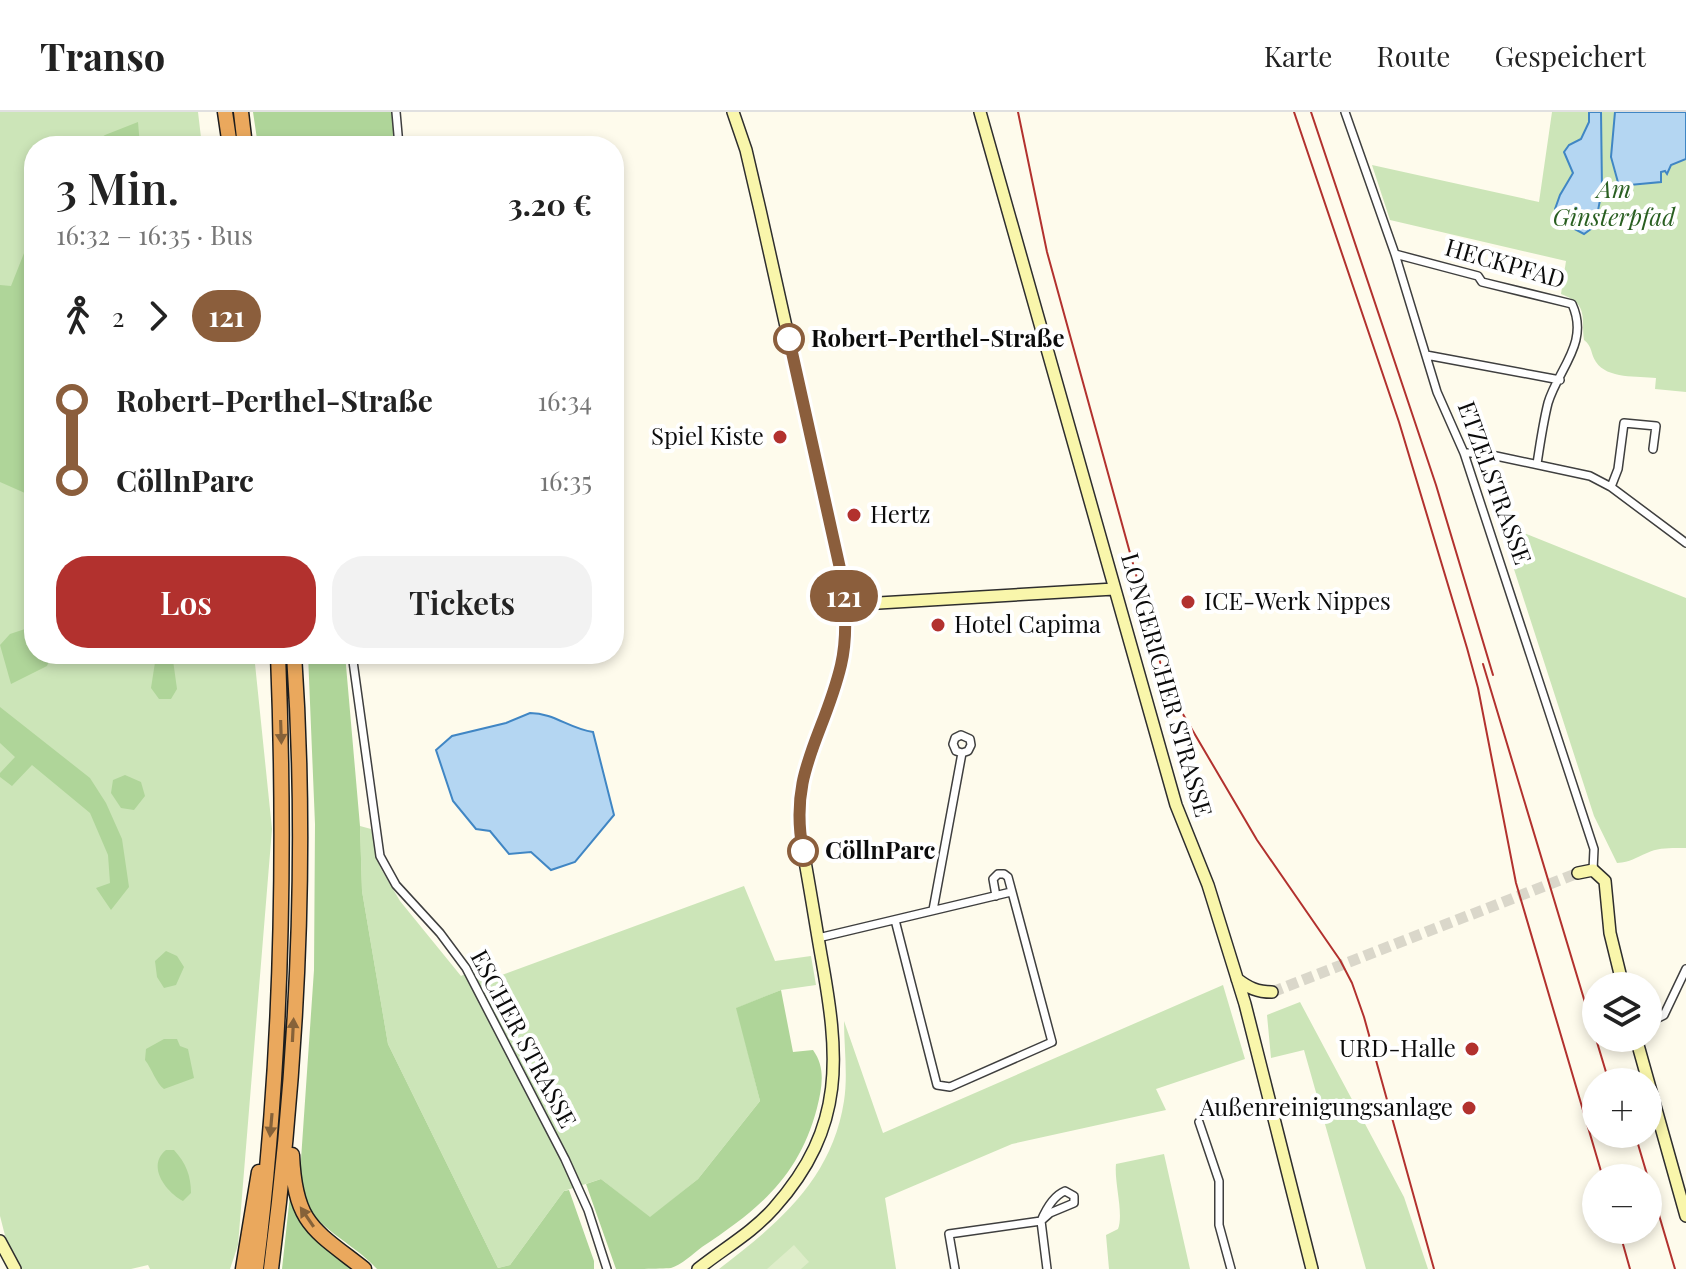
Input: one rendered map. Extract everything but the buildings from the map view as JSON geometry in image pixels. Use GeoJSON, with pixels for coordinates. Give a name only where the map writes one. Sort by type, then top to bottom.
{"type":"FeatureCollection","features":[{"type":"Feature","properties":{"kind":"highway"},"geometry":{"type":"LineString","coordinates":[[225,112],[229,136]]}},
{"type":"Feature","properties":{"kind":"highway"},"geometry":{"type":"LineString","coordinates":[[241,112],[244,136]]}},
{"type":"Feature","properties":{"kind":"highway"},"geometry":{"type":"LineString","coordinates":[[256,1269],[277,1027],[283,866],[278,664]]}},
{"type":"Feature","properties":{"kind":"highway"},"geometry":{"type":"LineString","coordinates":[[294,664],[298,867],[290,1108],[293,1180],[300,1209],[316,1230],[364,1269]]}},
{"type":"Feature","properties":{"kind":"highway"},"geometry":{"type":"LineString","coordinates":[[271,1269],[290,1108]]}},
{"type":"Feature","properties":{"kind":"highway"},"geometry":{"type":"LineString","coordinates":[[241,1269],[255,1189],[268,1154]]}},
{"type":"Feature","properties":{"kind":"street"},"geometry":{"type":"LineString","coordinates":[[396,112],[398,136]]}},
{"type":"Feature","properties":{"kind":"street"},"geometry":{"type":"LineString","coordinates":[[733,112],[746,150]]}},
{"type":"Feature","properties":{"kind":"street"},"geometry":{"type":"LineString","coordinates":[[698,1269],[760,1222],[790,1190],[807,1164],[827,1117],[834,1082],[835,1041],[800,835],[800,801],[805,764],[841,665],[845,645],[845,605],[841,573],[740,112]]}},
{"type":"Feature","properties":{"kind":"street","name":"LONGERICHER STRASSE"},"geometry":{"type":"LineString","coordinates":[[980,112],[1176,805],[1208,885],[1245,1004],[1312,1269]]}},
{"type":"Feature","properties":{"kind":"street","name":"ETZELSTRASSE"},"geometry":{"type":"LineString","coordinates":[[1345,112],[1395,254],[1437,392],[1464,453],[1594,849],[1593,870],[1602,876],[1607,889],[1610,933],[1620,972]]}},
{"type":"Feature","properties":{"kind":"street","name":"HECKPFAD"},"geometry":{"type":"LineString","coordinates":[[1395,254],[1478,276],[1482,282],[1572,304],[1576,340],[1571,360],[1548,404],[1537,464]]}},
{"type":"Feature","properties":{"kind":"street"},"geometry":{"type":"LineString","coordinates":[[1426,355],[1560,380]]}},
{"type":"Feature","properties":{"kind":"street"},"geometry":{"type":"LineString","coordinates":[[1611,487],[1618,469],[1624,423],[1656,426],[1653,449]]}},
{"type":"Feature","properties":{"kind":"street"},"geometry":{"type":"LineString","coordinates":[[1464,453],[1482,453],[1590,476],[1611,487],[1686,543]]}},
{"type":"Feature","properties":{"kind":"street"},"geometry":{"type":"LineString","coordinates":[[845,605],[1114,589]]}},
{"type":"Feature","properties":{"kind":"street","name":"ESCHER STRASSE"},"geometry":{"type":"LineString","coordinates":[[353,664],[380,856],[396,885],[440,933],[466,968],[565,1159],[588,1210],[607,1269]]}},
{"type":"Feature","properties":{"kind":"street"},"geometry":{"type":"LineString","coordinates":[[933,910],[962,753]]}},
{"type":"Feature","properties":{"kind":"street"},"geometry":{"type":"LineString","coordinates":[[1578,873],[1593,870]]}},
{"type":"Feature","properties":{"kind":"street"},"geometry":{"type":"LineString","coordinates":[[895,920],[937,1085],[950,1087],[1052,1042],[1008,877],[998,874],[993,881],[996,896]]}},
{"type":"Feature","properties":{"kind":"street"},"geometry":{"type":"LineString","coordinates":[[818,938],[1011,892]]}},
{"type":"Feature","properties":{"kind":"street"},"geometry":{"type":"LineString","coordinates":[[1662,1016],[1686,969]]}},
{"type":"Feature","properties":{"kind":"street"},"geometry":{"type":"LineString","coordinates":[[1237,979],[1249,988],[1272,992],[1245,1004]]}},
{"type":"Feature","properties":{"kind":"street"},"geometry":{"type":"LineString","coordinates":[[1640,1052],[1686,1216]]}},
{"type":"Feature","properties":{"kind":"street"},"geometry":{"type":"LineString","coordinates":[[1199,1122],[1219,1181],[1219,1225],[1231,1269]]}},
{"type":"Feature","properties":{"kind":"street"},"geometry":{"type":"LineString","coordinates":[[955,1269],[949,1234],[1041,1221],[1050,1213],[1072,1206],[1075,1200],[1072,1193],[1065,1191],[1046,1209],[1041,1221],[1047,1269]]}},
{"type":"Feature","properties":{"kind":"street"},"geometry":{"type":"LineString","coordinates":[[0,1241],[15,1269]]}},
{"type":"Feature","properties":{"kind":"street"},"geometry":{"type":"LineString","coordinates":[[691,1269],[720,1252]]}},
{"type":"Feature","properties":{"kind":"green space"},"geometry":{"type":"Polygon","coordinates":[[[0,112],[198,112],[201,136],[24,136],[24,664],[255,664],[272,829],[238,1245],[230,1269],[150,1269],[148,1265],[131,1269],[20,1269],[9,1251],[0,1216],[0,112]]]}},
{"type":"Feature","properties":{"kind":"green space"},"geometry":{"type":"Polygon","coordinates":[[[253,112],[392,112],[394,136],[257,136],[253,112]]]}},
{"type":"Feature","properties":{"kind":"green space","name":"Am Ginsterpfad"},"geometry":{"type":"Polygon","coordinates":[[[1552,112],[1686,112],[1686,392],[1655,389],[1656,378],[1623,376],[1601,367],[1584,340],[1580,307],[1561,294],[1566,261],[1390,220],[1372,165],[1539,202],[1552,112]]]}},
{"type":"Feature","properties":{"kind":"green space"},"geometry":{"type":"Polygon","coordinates":[[[138,122],[139,136],[105,135],[138,122]]]}},
{"type":"Feature","properties":{"kind":"green space"},"geometry":{"type":"Polygon","coordinates":[[[24,253],[24,493],[0,482],[0,285],[11,286],[24,253]]]}},
{"type":"Feature","properties":{"kind":"green space"},"geometry":{"type":"Polygon","coordinates":[[[1499,523],[1686,598],[1686,848],[1656,850],[1617,863],[1594,816],[1499,523]]]}},
{"type":"Feature","properties":{"kind":"green space"},"geometry":{"type":"Polygon","coordinates":[[[24,629],[24,664],[48,664],[11,684],[0,645],[10,634],[24,629]]]}},
{"type":"Feature","properties":{"kind":"green space"},"geometry":{"type":"Polygon","coordinates":[[[155,664],[174,664],[177,689],[171,699],[159,699],[151,688],[155,664]]]}},
{"type":"Feature","properties":{"kind":"green space"},"geometry":{"type":"Polygon","coordinates":[[[308,664],[346,664],[360,826],[362,891],[388,1044],[498,1268],[510,1265],[564,1191],[569,1190],[594,1261],[594,1269],[377,1269],[320,1222],[307,1205],[300,1174],[314,970],[315,824],[308,664]]]}},
{"type":"Feature","properties":{"kind":"green space"},"geometry":{"type":"Polygon","coordinates":[[[0,707],[90,778],[106,803],[122,839],[129,887],[111,910],[96,888],[110,883],[108,855],[90,813],[32,765],[12,786],[0,777],[15,757],[0,743],[0,707]]]}},
{"type":"Feature","properties":{"kind":"green space"},"geometry":{"type":"Polygon","coordinates":[[[125,775],[141,782],[145,796],[134,810],[121,808],[111,793],[113,780],[125,775]]]}},
{"type":"Feature","properties":{"kind":"green space"},"geometry":{"type":"Polygon","coordinates":[[[360,826],[371,829],[380,867],[400,901],[461,976],[485,964],[494,978],[744,886],[775,961],[811,956],[816,985],[781,990],[737,1008],[760,1101],[698,1179],[650,1218],[601,1179],[564,1191],[510,1265],[498,1268],[388,1044],[362,891],[360,826]]]}},
{"type":"Feature","properties":{"kind":"green space"},"geometry":{"type":"Polygon","coordinates":[[[166,951],[177,956],[184,967],[176,985],[164,988],[157,977],[155,961],[166,951]]]}},
{"type":"Feature","properties":{"kind":"green space"},"geometry":{"type":"Polygon","coordinates":[[[1223,985],[1245,1059],[1156,1089],[1166,1110],[1012,1144],[885,1198],[896,1269],[719,1269],[781,1217],[815,1177],[828,1154],[844,1101],[844,1021],[883,1133],[1223,985]]]}},
{"type":"Feature","properties":{"kind":"green space"},"geometry":{"type":"Polygon","coordinates":[[[781,990],[793,1052],[813,1050],[821,1071],[817,1108],[799,1154],[774,1190],[758,1205],[679,1264],[671,1268],[616,1269],[586,1184],[601,1179],[650,1217],[698,1179],[760,1101],[736,1008],[781,990]]]}},
{"type":"Feature","properties":{"kind":"green space"},"geometry":{"type":"Polygon","coordinates":[[[1300,1002],[1404,1197],[1428,1269],[1366,1269],[1304,1050],[1271,1058],[1267,1015],[1300,1002]]]}},
{"type":"Feature","properties":{"kind":"green space"},"geometry":{"type":"Polygon","coordinates":[[[164,1039],[177,1039],[180,1046],[188,1049],[194,1078],[164,1089],[145,1060],[146,1049],[164,1039]]]}},
{"type":"Feature","properties":{"kind":"green space"},"geometry":{"type":"Polygon","coordinates":[[[166,1150],[174,1150],[189,1175],[191,1193],[183,1201],[165,1185],[158,1171],[160,1156],[166,1150]]]}},
{"type":"Feature","properties":{"kind":"green space"},"geometry":{"type":"Polygon","coordinates":[[[1164,1154],[1190,1269],[1109,1269],[1106,1235],[1118,1229],[1120,1222],[1116,1164],[1164,1154]]]}},
{"type":"Feature","properties":{"kind":"green space"},"geometry":{"type":"Polygon","coordinates":[[[290,1195],[358,1269],[282,1269],[290,1195]]]}},
{"type":"Feature","properties":{"kind":"green space"},"geometry":{"type":"Polygon","coordinates":[[[794,1245],[809,1262],[801,1269],[767,1269],[794,1245]]]}},
{"type":"Feature","properties":{"kind":"water"},"geometry":{"type":"Polygon","coordinates":[[[1589,112],[1601,112],[1602,190],[1595,226],[1584,234],[1567,225],[1555,209],[1573,173],[1564,152],[1569,145],[1581,139],[1589,122],[1589,112]]]}},
{"type":"Feature","properties":{"kind":"water"},"geometry":{"type":"Polygon","coordinates":[[[1615,112],[1686,112],[1686,159],[1671,165],[1667,174],[1661,172],[1661,182],[1619,186],[1611,157],[1615,112]]]}},
{"type":"Feature","properties":{"kind":"water"},"geometry":{"type":"Polygon","coordinates":[[[530,713],[593,732],[614,815],[575,862],[551,870],[531,852],[509,854],[490,831],[476,829],[453,801],[436,750],[452,736],[506,723],[530,713]]]}},
{"type":"Feature","properties":{"kind":"tunnel"},"geometry":{"type":"LineString","coordinates":[[1272,992],[1578,873]]}},
{"type":"Feature","properties":{"kind":"railway"},"geometry":{"type":"LineString","coordinates":[[1018,112],[1047,252],[1162,669],[1177,704],[1257,840],[1340,960],[1352,983],[1434,1269]]}},
{"type":"Feature","properties":{"kind":"railway"},"geometry":{"type":"LineString","coordinates":[[1294,112],[1399,422],[1467,648],[1478,688],[1516,883],[1599,1164]]}},
{"type":"Feature","properties":{"kind":"railway"},"geometry":{"type":"LineString","coordinates":[[1311,112],[1436,485],[1493,675]]}},
{"type":"Feature","properties":{"kind":"railway"},"geometry":{"type":"LineString","coordinates":[[1483,664],[1605,1068]]}},
{"type":"Feature","properties":{"kind":"railway"},"geometry":{"type":"LineString","coordinates":[[1639,1148],[1675,1269]]}},
{"type":"Feature","properties":{"kind":"railway"},"geometry":{"type":"LineString","coordinates":[[1623,1244],[1630,1269]]}},
{"type":"Feature","properties":{"kind":"bus line","name":"121"},"geometry":{"type":"LineString","coordinates":[[789,339],[841,573],[845,605],[845,645],[841,665],[802,779],[799,824],[803,851]]}},
{"type":"Feature","properties":{"kind":"place","name":"Robert-Perthel-Straße"},"geometry":{"type":"Point","coordinates":[789,339]}},
{"type":"Feature","properties":{"kind":"place","name":"Spiel Kiste"},"geometry":{"type":"Point","coordinates":[780,437]}},
{"type":"Feature","properties":{"kind":"place","name":"Hertz"},"geometry":{"type":"Point","coordinates":[854,515]}},
{"type":"Feature","properties":{"kind":"place","name":"ICE-Werk Nippes"},"geometry":{"type":"Point","coordinates":[1188,602]}},
{"type":"Feature","properties":{"kind":"place","name":"Hotel Capima"},"geometry":{"type":"Point","coordinates":[938,625]}},
{"type":"Feature","properties":{"kind":"place","name":"CöllnParc"},"geometry":{"type":"Point","coordinates":[803,851]}},
{"type":"Feature","properties":{"kind":"place","name":"URD-Halle"},"geometry":{"type":"Point","coordinates":[1472,1049]}},
{"type":"Feature","properties":{"kind":"place","name":"Außenreinigungsanlage"},"geometry":{"type":"Point","coordinates":[1469,1108]}}]}
